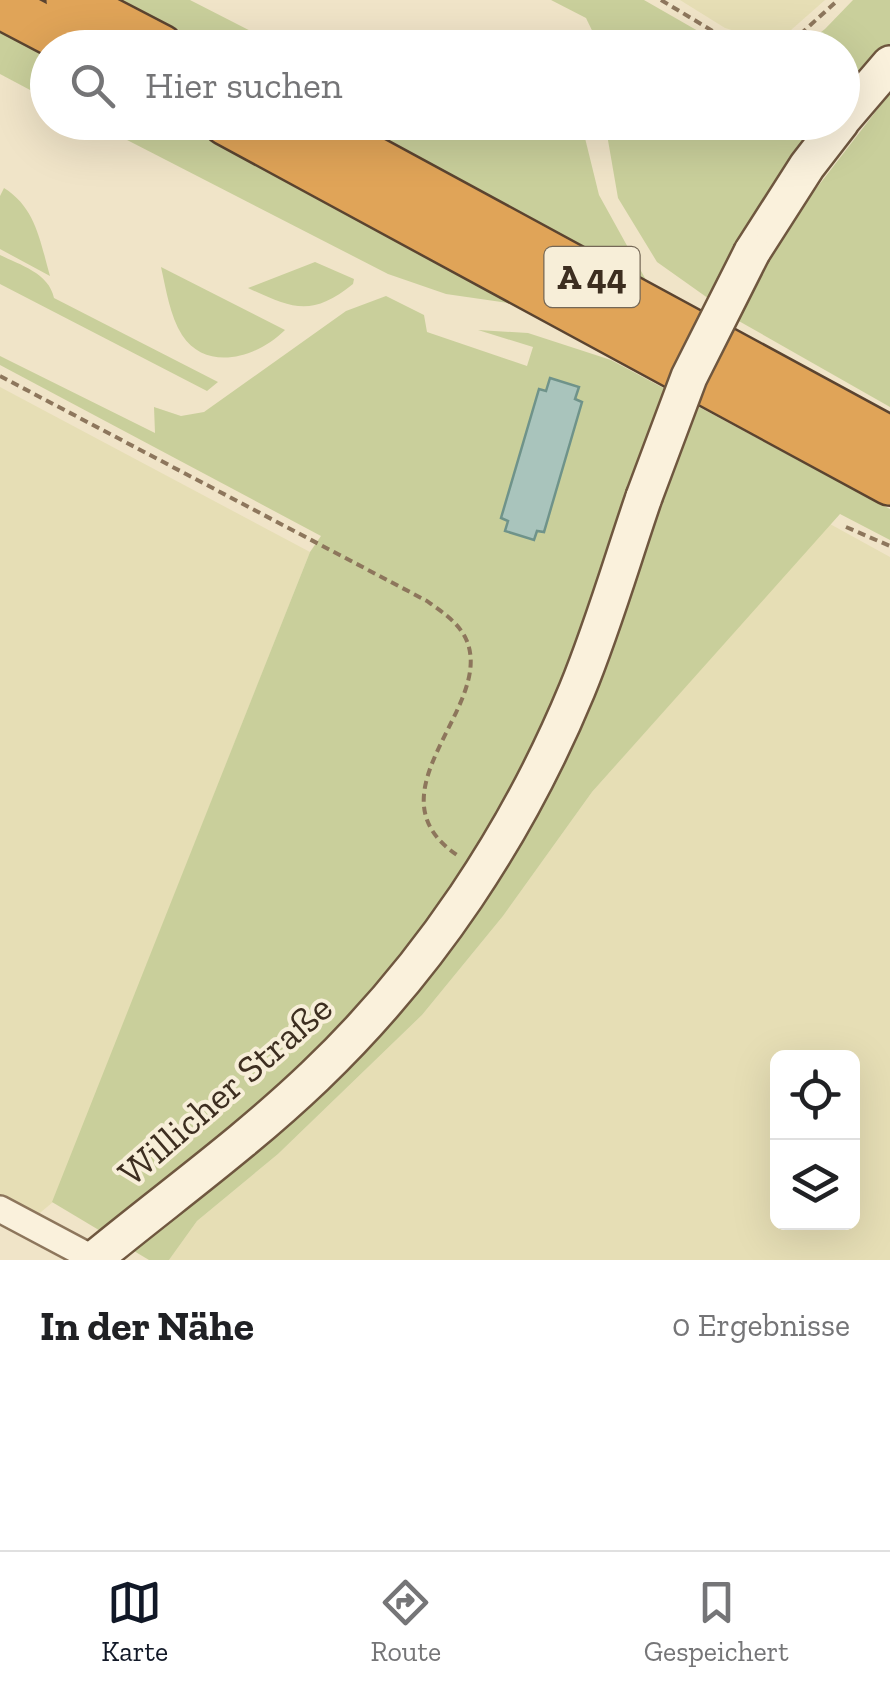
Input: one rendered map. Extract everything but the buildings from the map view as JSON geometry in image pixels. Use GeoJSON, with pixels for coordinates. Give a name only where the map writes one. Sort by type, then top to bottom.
{"type":"FeatureCollection","features":[{"type":"Feature","properties":{"kind":"highway"},"geometry":{"type":"LineString","coordinates":[[70,0],[127,30]]}},
{"type":"Feature","properties":{"kind":"highway"},"geometry":{"type":"LineString","coordinates":[[0,5],[48,30]]}},
{"type":"Feature","properties":{"kind":"highway","name":"A 44"},"geometry":{"type":"LineString","coordinates":[[259,140],[890,482]]}},
{"type":"Feature","properties":{"kind":"highway","name":"A 44"},"geometry":{"type":"LineString","coordinates":[[337,140],[890,440]]}},
{"type":"Feature","properties":{"kind":"street","name":"Willicher Straße"},"geometry":{"type":"LineString","coordinates":[[860,100],[890,64]]}},
{"type":"Feature","properties":{"kind":"street","name":"Willicher Straße"},"geometry":{"type":"LineString","coordinates":[[94,1259],[224,1156],[316,1075],[410,973],[483,870],[528,792],[577,690],[689,377],[752,252],[827,140]]}},
{"type":"Feature","properties":{"kind":"street"},"geometry":{"type":"LineString","coordinates":[[0,1210],[94,1259]]}},
{"type":"Feature","properties":{"kind":"path"},"geometry":{"type":"LineString","coordinates":[[661,0],[711,30]]}},
{"type":"Feature","properties":{"kind":"path"},"geometry":{"type":"LineString","coordinates":[[805,30],[838,0]]}},
{"type":"Feature","properties":{"kind":"path"},"geometry":{"type":"LineString","coordinates":[[0,376],[427,601],[451,618],[466,638],[469,676],[427,780],[422,803],[428,827],[446,848],[483,870]]}},
{"type":"Feature","properties":{"kind":"path"},"geometry":{"type":"LineString","coordinates":[[846,527],[890,546]]}},
{"type":"Feature","properties":{"kind":"shaded area"},"geometry":{"type":"Polygon","coordinates":[[[680,0],[825,0],[791,30],[725,28],[680,0]]]}},
{"type":"Feature","properties":{"kind":"shaded area"},"geometry":{"type":"Polygon","coordinates":[[[0,387],[310,552],[53,1202],[35,1217],[0,1199],[0,387]]]}},
{"type":"Feature","properties":{"kind":"shaded area"},"geometry":{"type":"Polygon","coordinates":[[[830,524],[890,557],[890,1260],[169,1260],[197,1221],[278,1154],[422,1015],[503,916],[592,792],[830,524]]]}},
{"type":"Feature","properties":{"kind":"green space"},"geometry":{"type":"Polygon","coordinates":[[[122,0],[190,0],[249,30],[179,30],[122,0]]]}},
{"type":"Feature","properties":{"kind":"green space"},"geometry":{"type":"Polygon","coordinates":[[[551,0],[644,0],[696,30],[592,30],[586,18],[551,0]]]}},
{"type":"Feature","properties":{"kind":"green space"},"geometry":{"type":"Polygon","coordinates":[[[853,0],[890,0],[890,48],[860,86],[860,30],[825,29],[853,0]]]}},
{"type":"Feature","properties":{"kind":"green space"},"geometry":{"type":"Polygon","coordinates":[[[0,30],[30,45],[30,90],[0,74],[0,30]]]}},
{"type":"Feature","properties":{"kind":"green space"},"geometry":{"type":"Polygon","coordinates":[[[890,93],[890,407],[737,320],[785,229],[854,140],[860,140],[860,132],[890,93]]]}},
{"type":"Feature","properties":{"kind":"green space"},"geometry":{"type":"Polygon","coordinates":[[[127,140],[212,140],[546,313],[522,305],[446,294],[388,274],[127,140]]]}},
{"type":"Feature","properties":{"kind":"green space"},"geometry":{"type":"Polygon","coordinates":[[[383,140],[585,140],[599,195],[646,280],[383,140]]]}},
{"type":"Feature","properties":{"kind":"green space"},"geometry":{"type":"Polygon","coordinates":[[[608,140],[820,140],[712,301],[657,262],[618,198],[608,140]]]}},
{"type":"Feature","properties":{"kind":"green space"},"geometry":{"type":"Polygon","coordinates":[[[4,188],[30,215],[50,276],[0,249],[0,196],[4,188]]]}},
{"type":"Feature","properties":{"kind":"green space"},"geometry":{"type":"Polygon","coordinates":[[[0,255],[40,276],[54,298],[218,382],[207,391],[0,284],[0,255]]]}},
{"type":"Feature","properties":{"kind":"green space"},"geometry":{"type":"Polygon","coordinates":[[[315,262],[354,279],[353,284],[326,301],[302,306],[248,288],[315,262]]]}},
{"type":"Feature","properties":{"kind":"green space"},"geometry":{"type":"Polygon","coordinates":[[[161,267],[285,330],[248,353],[233,357],[205,354],[193,347],[178,328],[161,267]]]}},
{"type":"Feature","properties":{"kind":"green space"},"geometry":{"type":"Polygon","coordinates":[[[386,296],[424,315],[427,332],[527,366],[533,347],[478,330],[528,333],[611,360],[890,509],[890,540],[840,514],[592,792],[503,916],[422,1015],[278,1154],[197,1221],[169,1260],[149,1260],[52,1202],[310,552],[321,536],[0,365],[0,356],[155,433],[154,407],[181,416],[204,412],[346,311],[386,296]]]}},
{"type":"Feature","properties":{"kind":"water"},"geometry":{"type":"Polygon","coordinates":[[[550,378],[579,387],[575,399],[582,402],[544,532],[537,531],[534,540],[505,531],[508,521],[501,518],[539,389],[546,391],[550,378]]]}}]}
